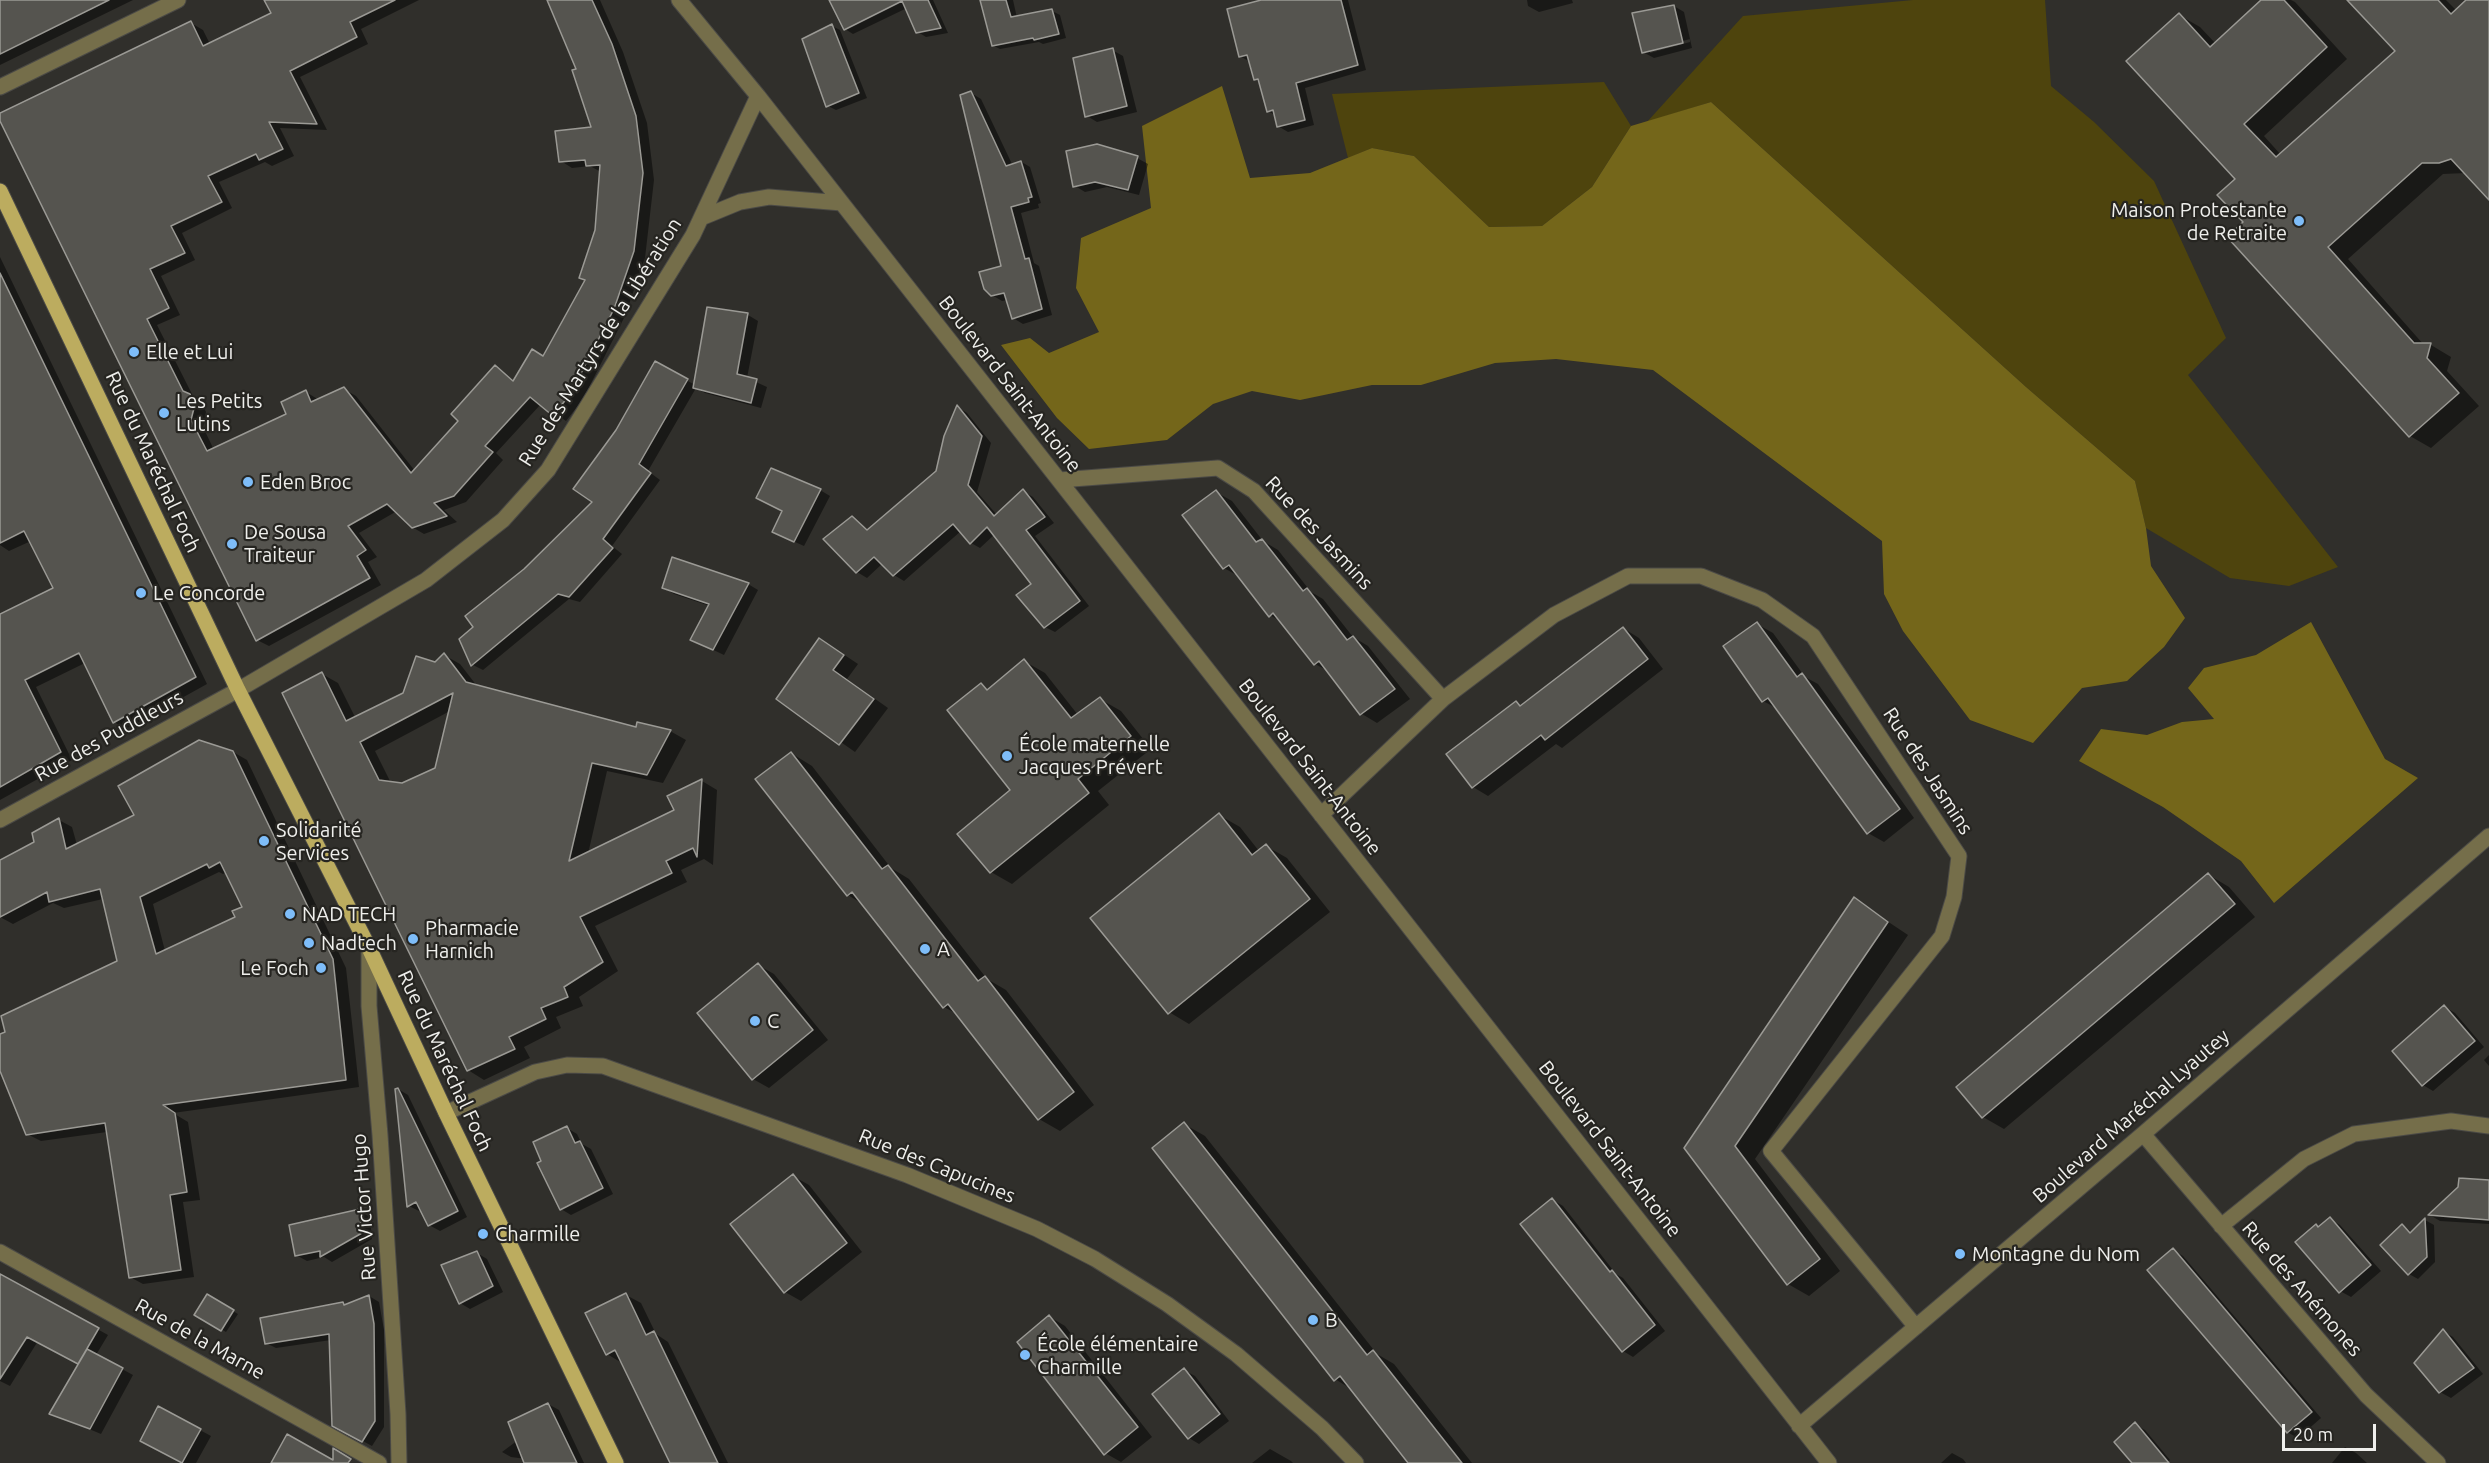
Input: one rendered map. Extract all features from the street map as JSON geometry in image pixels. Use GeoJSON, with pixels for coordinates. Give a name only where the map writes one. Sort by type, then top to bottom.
{"type":"FeatureCollection","features":[{"type":"Feature","properties":{"kind":"main road","name":"Rue du Maréchal Foch"},"geometry":{"type":"LineString","coordinates":[[0,191],[238,690],[369,948],[446,1113],[616,1463]]}},
{"type":"Feature","properties":{"kind":"street"},"geometry":{"type":"LineString","coordinates":[[0,87],[178,0]]}},
{"type":"Feature","properties":{"kind":"street"},"geometry":{"type":"LineString","coordinates":[[679,0],[758,96]]}},
{"type":"Feature","properties":{"kind":"street","name":"Boulevard Saint-Antoine"},"geometry":{"type":"LineString","coordinates":[[758,96],[1829,1463]]}},
{"type":"Feature","properties":{"kind":"street","name":"Rue des Martyrs de la Libération"},"geometry":{"type":"LineString","coordinates":[[238,690],[426,580],[503,520],[548,470],[693,235],[758,96]]}},
{"type":"Feature","properties":{"kind":"street","name":"Rue des Martyrs de la Libération"},"geometry":{"type":"LineString","coordinates":[[701,218],[740,202],[769,197],[842,203]]}},
{"type":"Feature","properties":{"kind":"street","name":"Rue des Jasmins"},"geometry":{"type":"LineString","coordinates":[[1059,480],[1218,468],[1254,491],[1443,699]]}},
{"type":"Feature","properties":{"kind":"street","name":"Rue des Jasmins"},"geometry":{"type":"LineString","coordinates":[[1321,815],[1443,699],[1554,615],[1628,576],[1701,576],[1762,600],[1813,636],[1959,856],[1954,897],[1942,936],[1771,1151],[1916,1327]]}},
{"type":"Feature","properties":{"kind":"street","name":"Rue des Puddleurs"},"geometry":{"type":"LineString","coordinates":[[0,820],[238,690]]}},
{"type":"Feature","properties":{"kind":"street","name":"Boulevard Maréchal Lyautey"},"geometry":{"type":"LineString","coordinates":[[1799,1426],[2489,836]]}},
{"type":"Feature","properties":{"kind":"street","name":"Rue Victor Hugo"},"geometry":{"type":"LineString","coordinates":[[369,948],[369,1006],[380,1135],[398,1414],[399,1463]]}},
{"type":"Feature","properties":{"kind":"street","name":"Rue des Capucines"},"geometry":{"type":"LineString","coordinates":[[446,1113],[535,1072],[567,1065],[603,1066],[907,1175],[1037,1229],[1095,1259],[1167,1304],[1236,1354],[1322,1428],[1356,1463]]}},
{"type":"Feature","properties":{"kind":"street"},"geometry":{"type":"LineString","coordinates":[[2221,1226],[2304,1159],[2354,1134],[2451,1121],[2489,1126]]}},
{"type":"Feature","properties":{"kind":"street","name":"Rue des Anémones"},"geometry":{"type":"LineString","coordinates":[[2143,1134],[2366,1395],[2438,1463]]}},
{"type":"Feature","properties":{"kind":"street","name":"Rue de la Marne"},"geometry":{"type":"LineString","coordinates":[[0,1252],[379,1463]]}},
{"type":"Feature","properties":{"kind":"shaded area"},"geometry":{"type":"Polygon","coordinates":[[[1913,0],[2045,0],[2051,86],[2094,122],[2154,181],[2226,338],[2188,375],[2338,567],[2289,586],[2230,578],[2146,528],[2135,481],[2026,387],[1711,102],[1647,122],[1743,16],[1913,0]]]}},
{"type":"Feature","properties":{"kind":"shaded area"},"geometry":{"type":"Polygon","coordinates":[[[1604,82],[1631,126],[1592,187],[1542,226],[1489,227],[1414,156],[1372,148],[1348,158],[1332,94],[1604,82]]]}},
{"type":"Feature","properties":{"kind":"shaded area"},"geometry":{"type":"Polygon","coordinates":[[[1222,86],[1250,178],[1310,173],[1372,148],[1414,156],[1489,227],[1542,226],[1592,187],[1631,126],[1711,102],[2026,387],[2135,481],[2146,528],[2151,566],[2185,618],[2164,647],[2127,681],[2082,688],[2033,743],[1970,720],[1903,631],[1884,594],[1882,541],[1653,370],[1556,359],[1495,363],[1421,385],[1372,385],[1300,400],[1252,391],[1213,404],[1167,440],[1089,449],[1057,418],[1001,345],[1030,338],[1049,353],[1099,332],[1076,288],[1081,238],[1151,208],[1142,126],[1222,86]]]}},
{"type":"Feature","properties":{"kind":"shaded area"},"geometry":{"type":"Polygon","coordinates":[[[2311,622],[2385,759],[2418,778],[2274,903],[2241,861],[2163,807],[2079,761],[2101,729],[2147,735],[2182,722],[2214,719],[2188,688],[2204,668],[2256,655],[2311,622]]]}},
{"type":"Feature","properties":{"kind":"building"},"geometry":{"type":"Polygon","coordinates":[[[0,0],[109,0],[0,54],[0,0]]]}},
{"type":"Feature","properties":{"kind":"building"},"geometry":{"type":"Polygon","coordinates":[[[264,0],[395,0],[350,22],[357,37],[290,71],[317,124],[269,122],[283,149],[259,160],[256,154],[208,176],[222,202],[171,226],[185,253],[150,269],[169,308],[147,319],[183,391],[190,394],[195,404],[191,420],[207,451],[286,414],[281,402],[306,390],[311,402],[344,387],[411,473],[458,421],[451,414],[495,365],[513,381],[532,349],[543,356],[585,280],[579,278],[595,230],[600,165],[586,166],[585,160],[559,162],[555,131],[591,127],[572,70],[576,69],[547,0],[592,0],[612,44],[636,116],[643,173],[634,251],[614,309],[571,393],[553,416],[530,397],[485,446],[493,452],[454,496],[434,503],[447,516],[412,528],[387,504],[348,526],[366,550],[357,556],[370,578],[256,641],[0,121],[0,113],[191,21],[203,46],[271,13],[264,0]]]}},
{"type":"Feature","properties":{"kind":"building"},"geometry":{"type":"Polygon","coordinates":[[[829,0],[928,0],[941,28],[916,33],[902,1],[844,30],[829,0]]]}},
{"type":"Feature","properties":{"kind":"building"},"geometry":{"type":"Polygon","coordinates":[[[980,0],[1006,0],[1011,17],[1052,9],[1059,34],[992,46],[980,0]]]}},
{"type":"Feature","properties":{"kind":"building"},"geometry":{"type":"Polygon","coordinates":[[[1261,0],[1341,0],[1358,65],[1296,83],[1305,120],[1277,127],[1273,110],[1267,112],[1258,79],[1254,80],[1247,55],[1239,57],[1227,9],[1261,0]]]}},
{"type":"Feature","properties":{"kind":"building","name":"Maison Protestante de Retraite"},"geometry":{"type":"Polygon","coordinates":[[[2261,0],[2284,0],[2327,47],[2244,124],[2276,157],[2395,51],[2347,0],[2438,0],[2451,14],[2466,0],[2489,0],[2489,200],[2451,159],[2439,163],[2422,163],[2328,247],[2414,343],[2431,343],[2427,358],[2459,393],[2409,437],[2227,237],[2243,222],[2217,195],[2235,179],[2126,61],[2179,13],[2210,47],[2261,0]]]}},
{"type":"Feature","properties":{"kind":"building"},"geometry":{"type":"Polygon","coordinates":[[[1674,5],[1683,43],[1642,53],[1632,13],[1674,5]]]}},
{"type":"Feature","properties":{"kind":"building"},"geometry":{"type":"Polygon","coordinates":[[[832,24],[859,93],[826,107],[802,39],[832,24]]]}},
{"type":"Feature","properties":{"kind":"building"},"geometry":{"type":"Polygon","coordinates":[[[1113,48],[1127,106],[1085,117],[1073,58],[1113,48]]]}},
{"type":"Feature","properties":{"kind":"building"},"geometry":{"type":"Polygon","coordinates":[[[971,91],[1006,166],[1021,161],[1032,197],[1028,198],[1029,202],[1011,207],[1025,259],[1029,258],[1042,309],[1012,319],[1004,293],[991,296],[984,289],[979,272],[1001,266],[960,95],[971,91]]]}},
{"type":"Feature","properties":{"kind":"building"},"geometry":{"type":"Polygon","coordinates":[[[1097,144],[1138,156],[1128,190],[1095,182],[1073,187],[1066,151],[1097,144]]]}},
{"type":"Feature","properties":{"kind":"building"},"geometry":{"type":"Polygon","coordinates":[[[0,273],[196,677],[113,723],[79,653],[25,680],[61,752],[0,787],[0,614],[53,588],[24,531],[0,543],[0,273]]]}},
{"type":"Feature","properties":{"kind":"building"},"geometry":{"type":"Polygon","coordinates":[[[707,307],[748,313],[737,374],[757,379],[751,403],[693,388],[707,307]]]}},
{"type":"Feature","properties":{"kind":"building"},"geometry":{"type":"Polygon","coordinates":[[[655,361],[688,379],[639,464],[651,473],[603,539],[613,548],[569,597],[558,594],[471,666],[459,639],[473,627],[465,616],[524,569],[592,502],[573,489],[616,430],[655,361]]]}},
{"type":"Feature","properties":{"kind":"building"},"geometry":{"type":"Polygon","coordinates":[[[957,405],[982,436],[968,485],[994,516],[1023,489],[1045,517],[1026,530],[1080,601],[1044,628],[1016,595],[1031,584],[987,527],[970,544],[953,524],[893,576],[874,557],[856,573],[823,539],[852,516],[867,530],[936,471],[944,436],[957,405]]]}},
{"type":"Feature","properties":{"kind":"building"},"geometry":{"type":"Polygon","coordinates":[[[771,468],[821,489],[794,542],[772,532],[782,511],[756,498],[771,468]]]}},
{"type":"Feature","properties":{"kind":"building"},"geometry":{"type":"Polygon","coordinates":[[[1216,490],[1256,542],[1262,539],[1303,591],[1307,588],[1347,640],[1353,636],[1395,689],[1360,715],[1319,661],[1314,665],[1273,613],[1269,617],[1229,565],[1223,569],[1182,515],[1216,490]]]}},
{"type":"Feature","properties":{"kind":"building"},"geometry":{"type":"Polygon","coordinates":[[[672,557],[749,583],[713,650],[690,640],[709,604],[662,588],[672,557]]]}},
{"type":"Feature","properties":{"kind":"building"},"geometry":{"type":"Polygon","coordinates":[[[1757,622],[1797,677],[1802,673],[1900,809],[1867,834],[1768,698],[1762,702],[1723,646],[1757,622]]]}},
{"type":"Feature","properties":{"kind":"building"},"geometry":{"type":"Polygon","coordinates":[[[1623,627],[1648,659],[1545,740],[1541,735],[1472,788],[1446,754],[1516,701],[1520,706],[1623,627]]]}},
{"type":"Feature","properties":{"kind":"building"},"geometry":{"type":"Polygon","coordinates":[[[819,638],[844,655],[833,670],[874,699],[839,745],[776,699],[819,638]]]}},
{"type":"Feature","properties":{"kind":"building"},"geometry":{"type":"Polygon","coordinates":[[[444,653],[466,682],[636,727],[637,722],[671,730],[647,775],[592,763],[569,861],[674,810],[667,796],[702,779],[697,857],[693,848],[666,861],[672,873],[580,917],[603,962],[564,987],[568,997],[541,1008],[546,1019],[509,1037],[515,1049],[467,1071],[282,693],[322,672],[346,721],[403,693],[416,656],[435,662],[444,653]],[[453,693],[360,742],[379,780],[402,783],[435,768],[453,693]]]}},
{"type":"Feature","properties":{"kind":"building"},"geometry":{"type":"Polygon","coordinates":[[[1024,659],[1071,718],[1100,697],[1131,736],[1078,779],[1089,793],[990,873],[957,834],[1010,790],[947,710],[981,683],[987,690],[1024,659]]]}},
{"type":"Feature","properties":{"kind":"building"},"geometry":{"type":"Polygon","coordinates":[[[199,740],[233,751],[333,959],[346,1080],[163,1105],[175,1113],[187,1192],[170,1195],[181,1270],[129,1278],[105,1123],[26,1135],[0,1071],[0,1034],[5,1032],[1,1016],[117,961],[100,889],[49,902],[47,892],[0,917],[0,860],[34,842],[32,833],[59,818],[66,849],[134,815],[118,786],[199,740]],[[220,862],[209,868],[207,864],[140,897],[156,954],[235,917],[232,911],[242,907],[220,862]]]}},
{"type":"Feature","properties":{"kind":"building","name":"A"},"geometry":{"type":"Polygon","coordinates":[[[791,752],[882,869],[888,865],[978,981],[985,976],[1074,1092],[1038,1120],[948,1004],[943,1008],[852,892],[847,896],[755,779],[791,752]]]}},
{"type":"Feature","properties":{"kind":"building"},"geometry":{"type":"Polygon","coordinates":[[[1219,813],[1252,855],[1266,844],[1310,899],[1168,1014],[1090,918],[1219,813]]]}},
{"type":"Feature","properties":{"kind":"building"},"geometry":{"type":"Polygon","coordinates":[[[2208,873],[2235,904],[1982,1118],[1956,1087],[2208,873]]]}},
{"type":"Feature","properties":{"kind":"building"},"geometry":{"type":"Polygon","coordinates":[[[1854,897],[1888,922],[1735,1146],[1820,1259],[1787,1285],[1684,1148],[1854,897]]]}},
{"type":"Feature","properties":{"kind":"building","name":"C"},"geometry":{"type":"Polygon","coordinates":[[[758,963],[813,1030],[752,1080],[697,1013],[758,963]]]}},
{"type":"Feature","properties":{"kind":"building"},"geometry":{"type":"Polygon","coordinates":[[[2444,1005],[2475,1041],[2422,1086],[2392,1051],[2444,1005]]]}},
{"type":"Feature","properties":{"kind":"building"},"geometry":{"type":"Polygon","coordinates":[[[398,1088],[458,1211],[428,1226],[416,1202],[407,1207],[395,1089],[398,1088]]]}},
{"type":"Feature","properties":{"kind":"building","name":"B"},"geometry":{"type":"Polygon","coordinates":[[[1184,1122],[1367,1355],[1373,1350],[1462,1463],[1408,1463],[1340,1376],[1334,1381],[1152,1148],[1184,1122]]]}},
{"type":"Feature","properties":{"kind":"building"},"geometry":{"type":"Polygon","coordinates":[[[567,1126],[575,1143],[580,1141],[603,1188],[560,1210],[537,1163],[541,1161],[533,1142],[567,1126]]]}},
{"type":"Feature","properties":{"kind":"building"},"geometry":{"type":"Polygon","coordinates":[[[793,1174],[847,1243],[784,1293],[730,1224],[793,1174]]]}},
{"type":"Feature","properties":{"kind":"building"},"geometry":{"type":"Polygon","coordinates":[[[2459,1178],[2489,1180],[2489,1220],[2428,1215],[2458,1187],[2459,1178]]]}},
{"type":"Feature","properties":{"kind":"building"},"geometry":{"type":"Polygon","coordinates":[[[1552,1198],[1655,1325],[1622,1352],[1520,1224],[1552,1198]]]}},
{"type":"Feature","properties":{"kind":"building"},"geometry":{"type":"Polygon","coordinates":[[[360,1209],[362,1233],[320,1257],[320,1251],[295,1256],[289,1225],[360,1209]]]}},
{"type":"Feature","properties":{"kind":"building"},"geometry":{"type":"Polygon","coordinates":[[[2330,1217],[2371,1265],[2339,1293],[2295,1242],[2316,1224],[2318,1227],[2330,1217]]]}},
{"type":"Feature","properties":{"kind":"building"},"geometry":{"type":"Polygon","coordinates":[[[2425,1218],[2427,1257],[2408,1275],[2380,1245],[2402,1224],[2410,1233],[2425,1218]]]}},
{"type":"Feature","properties":{"kind":"building"},"geometry":{"type":"Polygon","coordinates":[[[2173,1248],[2312,1412],[2287,1433],[2147,1270],[2173,1248]]]}},
{"type":"Feature","properties":{"kind":"building"},"geometry":{"type":"Polygon","coordinates":[[[477,1251],[493,1286],[459,1304],[441,1265],[477,1251]]]}},
{"type":"Feature","properties":{"kind":"building"},"geometry":{"type":"Polygon","coordinates":[[[0,1274],[99,1328],[78,1364],[27,1337],[0,1379],[0,1274]]]}},
{"type":"Feature","properties":{"kind":"building"},"geometry":{"type":"Polygon","coordinates":[[[626,1293],[646,1335],[654,1331],[718,1463],[670,1463],[615,1350],[606,1355],[585,1313],[626,1293]]]}},
{"type":"Feature","properties":{"kind":"building"},"geometry":{"type":"Polygon","coordinates":[[[207,1294],[234,1310],[221,1331],[194,1315],[207,1294]]]}},
{"type":"Feature","properties":{"kind":"building"},"geometry":{"type":"Polygon","coordinates":[[[369,1295],[374,1324],[375,1421],[362,1442],[332,1426],[329,1334],[265,1344],[260,1318],[343,1302],[344,1305],[369,1295]]]}},
{"type":"Feature","properties":{"kind":"building"},"geometry":{"type":"Polygon","coordinates":[[[1049,1315],[1138,1427],[1104,1455],[1017,1342],[1049,1315]]]}},
{"type":"Feature","properties":{"kind":"building"},"geometry":{"type":"Polygon","coordinates":[[[2443,1329],[2474,1368],[2439,1393],[2414,1363],[2443,1329]]]}},
{"type":"Feature","properties":{"kind":"building"},"geometry":{"type":"Polygon","coordinates":[[[87,1349],[123,1368],[90,1429],[49,1414],[87,1349]]]}},
{"type":"Feature","properties":{"kind":"building"},"geometry":{"type":"Polygon","coordinates":[[[1184,1368],[1220,1414],[1188,1439],[1152,1394],[1184,1368]]]}},
{"type":"Feature","properties":{"kind":"building"},"geometry":{"type":"Polygon","coordinates":[[[548,1403],[577,1463],[524,1463],[508,1422],[548,1403]]]}},
{"type":"Feature","properties":{"kind":"building"},"geometry":{"type":"Polygon","coordinates":[[[158,1406],[201,1429],[182,1463],[140,1441],[158,1406]]]}},
{"type":"Feature","properties":{"kind":"building"},"geometry":{"type":"Polygon","coordinates":[[[2135,1422],[2169,1463],[2132,1463],[2114,1442],[2135,1422]]]}},
{"type":"Feature","properties":{"kind":"building"},"geometry":{"type":"Polygon","coordinates":[[[287,1434],[333,1460],[333,1448],[351,1459],[348,1463],[271,1463],[287,1434]]]}},
{"type":"Feature","properties":{"kind":"place","name":"Maison Protestante de Retraite"},"geometry":{"type":"Point","coordinates":[2299,221]}},
{"type":"Feature","properties":{"kind":"place","name":"Elle et Lui"},"geometry":{"type":"Point","coordinates":[134,352]}},
{"type":"Feature","properties":{"kind":"place","name":"Les Petits Lutins"},"geometry":{"type":"Point","coordinates":[164,413]}},
{"type":"Feature","properties":{"kind":"place","name":"Eden Broc"},"geometry":{"type":"Point","coordinates":[248,482]}},
{"type":"Feature","properties":{"kind":"place","name":"De Sousa Traiteur"},"geometry":{"type":"Point","coordinates":[232,544]}},
{"type":"Feature","properties":{"kind":"place","name":"Le Concorde"},"geometry":{"type":"Point","coordinates":[141,593]}},
{"type":"Feature","properties":{"kind":"place","name":"École maternelle Jacques Prévert"},"geometry":{"type":"Point","coordinates":[1007,756]}},
{"type":"Feature","properties":{"kind":"place","name":"Solidarité Services"},"geometry":{"type":"Point","coordinates":[264,841]}},
{"type":"Feature","properties":{"kind":"place","name":"NAD TECH"},"geometry":{"type":"Point","coordinates":[290,914]}},
{"type":"Feature","properties":{"kind":"place","name":"Pharmacie Harnich"},"geometry":{"type":"Point","coordinates":[413,939]}},
{"type":"Feature","properties":{"kind":"place","name":"Nadtech"},"geometry":{"type":"Point","coordinates":[309,943]}},
{"type":"Feature","properties":{"kind":"place","name":"A"},"geometry":{"type":"Point","coordinates":[925,949]}},
{"type":"Feature","properties":{"kind":"place","name":"Le Foch"},"geometry":{"type":"Point","coordinates":[321,968]}},
{"type":"Feature","properties":{"kind":"place","name":"C"},"geometry":{"type":"Point","coordinates":[755,1021]}},
{"type":"Feature","properties":{"kind":"place","name":"Charmille"},"geometry":{"type":"Point","coordinates":[483,1234]}},
{"type":"Feature","properties":{"kind":"place","name":"Montagne du Nom"},"geometry":{"type":"Point","coordinates":[1960,1254]}},
{"type":"Feature","properties":{"kind":"place","name":"B"},"geometry":{"type":"Point","coordinates":[1313,1320]}},
{"type":"Feature","properties":{"kind":"place","name":"École élémentaire Charmille"},"geometry":{"type":"Point","coordinates":[1025,1355]}}]}
